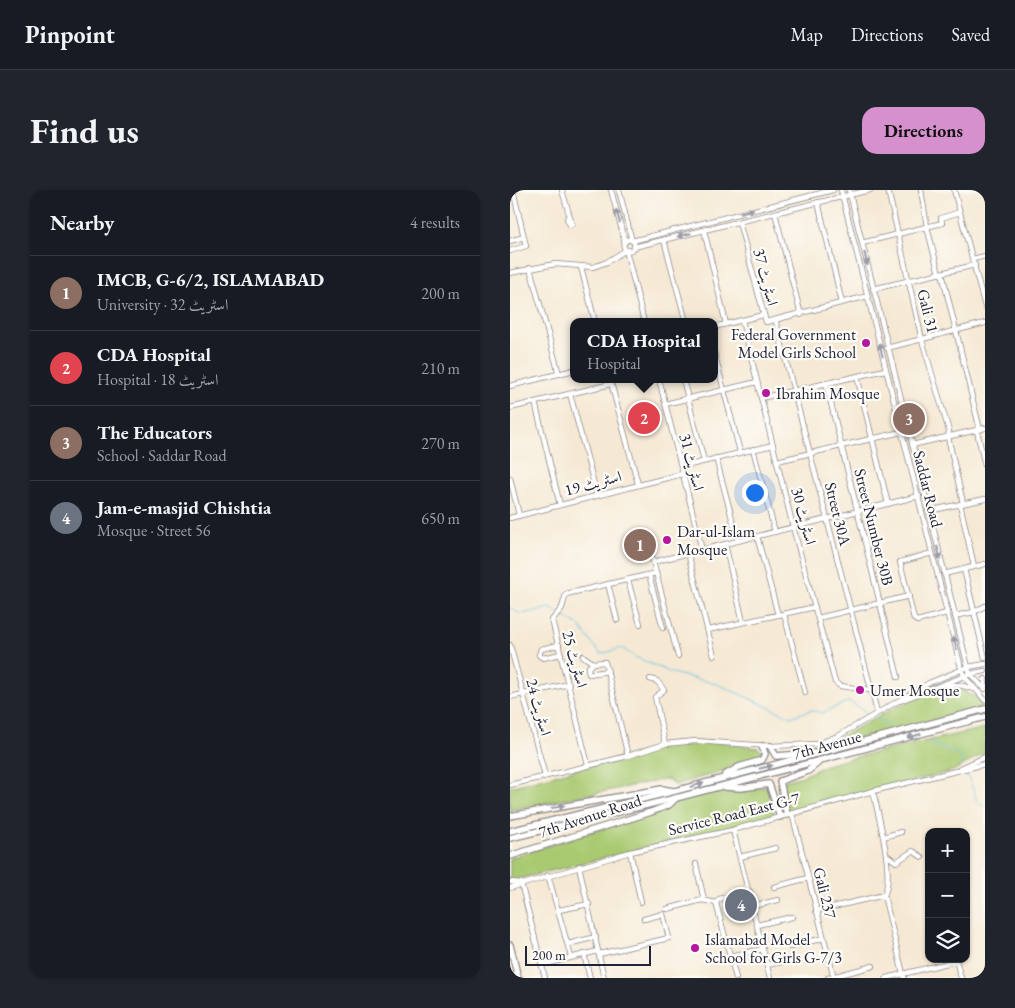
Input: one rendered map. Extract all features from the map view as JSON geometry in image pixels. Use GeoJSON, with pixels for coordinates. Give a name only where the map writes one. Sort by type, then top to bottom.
{"type":"FeatureCollection","features":[{"type":"Feature","properties":{"kind":"main road","name":"7th Avenue"},"geometry":{"type":"LineString","coordinates":[[675,795],[719,779],[985,709]]}},
{"type":"Feature","properties":{"kind":"main road","name":"7th Avenue"},"geometry":{"type":"LineString","coordinates":[[675,795],[720,786],[820,761],[985,717]]}},
{"type":"Feature","properties":{"kind":"main road"},"geometry":{"type":"LineString","coordinates":[[719,779],[739,767],[762,760],[765,754],[762,746]]}},
{"type":"Feature","properties":{"kind":"main road"},"geometry":{"type":"LineString","coordinates":[[770,746],[776,756],[820,753]]}},
{"type":"Feature","properties":{"kind":"main road"},"geometry":{"type":"LineString","coordinates":[[789,814],[779,784],[780,781],[808,771],[820,761]]}},
{"type":"Feature","properties":{"kind":"main road"},"geometry":{"type":"LineString","coordinates":[[720,786],[741,788],[772,785],[780,816]]}},
{"type":"Feature","properties":{"kind":"main road"},"geometry":{"type":"LineString","coordinates":[[510,816],[662,789],[675,795]]}},
{"type":"Feature","properties":{"kind":"main road"},"geometry":{"type":"LineString","coordinates":[[510,831],[675,795]]}},
{"type":"Feature","properties":{"kind":"main road"},"geometry":{"type":"LineString","coordinates":[[510,838],[675,795]]}},
{"type":"Feature","properties":{"kind":"main road","name":"7th Avenue Road"},"geometry":{"type":"LineString","coordinates":[[510,856],[651,812],[669,805],[675,795]]}},
{"type":"Feature","properties":{"kind":"main road"},"geometry":{"type":"LineString","coordinates":[[510,945],[512,965],[518,978]]}},
{"type":"Feature","properties":{"kind":"street"},"geometry":{"type":"LineString","coordinates":[[510,251],[526,246],[513,190]]}},
{"type":"Feature","properties":{"kind":"street"},"geometry":{"type":"LineString","coordinates":[[562,190],[570,217]]}},
{"type":"Feature","properties":{"kind":"street"},"geometry":{"type":"LineString","coordinates":[[611,190],[643,318]]}},
{"type":"Feature","properties":{"kind":"street"},"geometry":{"type":"LineString","coordinates":[[619,190],[634,248]]}},
{"type":"Feature","properties":{"kind":"street"},"geometry":{"type":"LineString","coordinates":[[624,242],[833,190]]}},
{"type":"Feature","properties":{"kind":"street","name":"Saddar Road"},"geometry":{"type":"LineString","coordinates":[[841,190],[917,497],[962,669],[964,676],[985,700]]}},
{"type":"Feature","properties":{"kind":"street"},"geometry":{"type":"LineString","coordinates":[[510,273],[554,264],[593,267],[608,262],[626,250],[630,251],[634,248],[664,240],[843,196],[850,192],[870,190]]}},
{"type":"Feature","properties":{"kind":"street","name":"Gali 31"},"geometry":{"type":"LineString","coordinates":[[888,190],[922,340],[949,430],[948,437],[974,566]]}},
{"type":"Feature","properties":{"kind":"street"},"geometry":{"type":"LineString","coordinates":[[921,190],[927,227],[981,430],[985,466]]}},
{"type":"Feature","properties":{"kind":"street"},"geometry":{"type":"LineString","coordinates":[[954,190],[985,307]]}},
{"type":"Feature","properties":{"kind":"street","name":"Saddar Road"},"geometry":{"type":"LineString","coordinates":[[850,192],[887,348],[970,674]]}},
{"type":"Feature","properties":{"kind":"street"},"geometry":{"type":"LineString","coordinates":[[818,202],[842,303]]}},
{"type":"Feature","properties":{"kind":"street"},"geometry":{"type":"LineString","coordinates":[[862,243],[942,223],[941,218],[960,212]]}},
{"type":"Feature","properties":{"kind":"street"},"geometry":{"type":"LineString","coordinates":[[775,213],[801,315]]}},
{"type":"Feature","properties":{"kind":"street","name":"اسٹریٹ 37"},"geometry":{"type":"LineString","coordinates":[[739,222],[766,322],[776,322],[868,296]]}},
{"type":"Feature","properties":{"kind":"street"},"geometry":{"type":"LineString","coordinates":[[704,230],[726,324]]}},
{"type":"Feature","properties":{"kind":"street"},"geometry":{"type":"LineString","coordinates":[[630,232],[642,238]]}},
{"type":"Feature","properties":{"kind":"street"},"geometry":{"type":"LineString","coordinates":[[510,241],[524,237]]}},
{"type":"Feature","properties":{"kind":"street"},"geometry":{"type":"LineString","coordinates":[[664,240],[685,318]]}},
{"type":"Feature","properties":{"kind":"street"},"geometry":{"type":"LineString","coordinates":[[973,259],[985,256]]}},
{"type":"Feature","properties":{"kind":"street"},"geometry":{"type":"LineString","coordinates":[[873,289],[975,265]]}},
{"type":"Feature","properties":{"kind":"street"},"geometry":{"type":"LineString","coordinates":[[581,267],[594,318]]}},
{"type":"Feature","properties":{"kind":"street"},"geometry":{"type":"LineString","coordinates":[[530,268],[558,374]]}},
{"type":"Feature","properties":{"kind":"street"},"geometry":{"type":"LineString","coordinates":[[718,326],[763,315]]}},
{"type":"Feature","properties":{"kind":"street","name":"اسٹریٹ 30"},"geometry":{"type":"LineString","coordinates":[[742,320],[793,527],[835,682],[840,686],[870,690]]}},
{"type":"Feature","properties":{"kind":"street","name":"Street 30A"},"geometry":{"type":"LineString","coordinates":[[776,322],[877,712]]}},
{"type":"Feature","properties":{"kind":"street"},"geometry":{"type":"LineString","coordinates":[[887,348],[985,323]]}},
{"type":"Feature","properties":{"kind":"street"},"geometry":{"type":"LineString","coordinates":[[718,367],[740,452]]}},
{"type":"Feature","properties":{"kind":"street"},"geometry":{"type":"LineString","coordinates":[[761,398],[885,370]]}},
{"type":"Feature","properties":{"kind":"street"},"geometry":{"type":"LineString","coordinates":[[510,384],[570,371]]}},
{"type":"Feature","properties":{"kind":"street"},"geometry":{"type":"LineString","coordinates":[[856,376],[888,504]]}},
{"type":"Feature","properties":{"kind":"street"},"geometry":{"type":"LineString","coordinates":[[665,404],[757,382]]}},
{"type":"Feature","properties":{"kind":"street"},"geometry":{"type":"LineString","coordinates":[[510,408],[607,383]]}},
{"type":"Feature","properties":{"kind":"street"},"geometry":{"type":"LineString","coordinates":[[610,383],[638,484]]}},
{"type":"Feature","properties":{"kind":"street","name":"اسٹریٹ 31"},"geometry":{"type":"LineString","coordinates":[[660,383],[702,550]]}},
{"type":"Feature","properties":{"kind":"street"},"geometry":{"type":"LineString","coordinates":[[685,383],[704,461]]}},
{"type":"Feature","properties":{"kind":"street","name":"Street Number 30B"},"geometry":{"type":"LineString","coordinates":[[826,383],[898,677]]}},
{"type":"Feature","properties":{"kind":"street"},"geometry":{"type":"LineString","coordinates":[[570,394],[597,495]]}},
{"type":"Feature","properties":{"kind":"street"},"geometry":{"type":"LineString","coordinates":[[535,402],[560,505]]}},
{"type":"Feature","properties":{"kind":"street"},"geometry":{"type":"LineString","coordinates":[[912,445],[981,430]]}},
{"type":"Feature","properties":{"kind":"street"},"geometry":{"type":"LineString","coordinates":[[777,461],[901,432]]}},
{"type":"Feature","properties":{"kind":"street"},"geometry":{"type":"LineString","coordinates":[[681,467],[773,444]]}},
{"type":"Feature","properties":{"kind":"street"},"geometry":{"type":"LineString","coordinates":[[753,449],[775,532]]}},
{"type":"Feature","properties":{"kind":"street"},"geometry":{"type":"LineString","coordinates":[[716,458],[738,541]]}},
{"type":"Feature","properties":{"kind":"street","name":"اسٹریٹ 19"},"geometry":{"type":"LineString","coordinates":[[510,518],[682,474]]}},
{"type":"Feature","properties":{"kind":"street"},"geometry":{"type":"LineString","coordinates":[[510,478],[520,515]]}},
{"type":"Feature","properties":{"kind":"street"},"geometry":{"type":"LineString","coordinates":[[653,562],[924,495]]}},
{"type":"Feature","properties":{"kind":"street"},"geometry":{"type":"LineString","coordinates":[[928,511],[985,499]]}},
{"type":"Feature","properties":{"kind":"street"},"geometry":{"type":"LineString","coordinates":[[757,536],[778,615]]}},
{"type":"Feature","properties":{"kind":"street"},"geometry":{"type":"LineString","coordinates":[[725,544],[743,622]]}},
{"type":"Feature","properties":{"kind":"street"},"geometry":{"type":"LineString","coordinates":[[650,550],[678,656]]}},
{"type":"Feature","properties":{"kind":"street"},"geometry":{"type":"LineString","coordinates":[[688,553],[714,656]]}},
{"type":"Feature","properties":{"kind":"street"},"geometry":{"type":"LineString","coordinates":[[932,553],[901,561],[915,621],[947,613]]}},
{"type":"Feature","properties":{"kind":"street"},"geometry":{"type":"LineString","coordinates":[[944,574],[985,564]]}},
{"type":"Feature","properties":{"kind":"street"},"geometry":{"type":"LineString","coordinates":[[964,569],[985,658]]}},
{"type":"Feature","properties":{"kind":"street","name":"اسٹریٹ 25"},"geometry":{"type":"LineString","coordinates":[[588,765],[552,620],[562,608],[566,594],[656,573]]}},
{"type":"Feature","properties":{"kind":"street"},"geometry":{"type":"LineString","coordinates":[[648,575],[663,628]]}},
{"type":"Feature","properties":{"kind":"street"},"geometry":{"type":"LineString","coordinates":[[628,580],[640,624]]}},
{"type":"Feature","properties":{"kind":"street"},"geometry":{"type":"LineString","coordinates":[[608,584],[617,620]]}},
{"type":"Feature","properties":{"kind":"street"},"geometry":{"type":"LineString","coordinates":[[818,618],[909,596]]}},
{"type":"Feature","properties":{"kind":"street"},"geometry":{"type":"LineString","coordinates":[[956,616],[974,612],[985,606]]}},
{"type":"Feature","properties":{"kind":"street"},"geometry":{"type":"LineString","coordinates":[[708,630],[815,607]]}},
{"type":"Feature","properties":{"kind":"street"},"geometry":{"type":"LineString","coordinates":[[784,614],[805,694]]}},
{"type":"Feature","properties":{"kind":"street","name":"اسٹریٹ 24"},"geometry":{"type":"LineString","coordinates":[[510,645],[545,776]]}},
{"type":"Feature","properties":{"kind":"street"},"geometry":{"type":"LineString","coordinates":[[559,645],[541,649],[539,655],[543,658],[561,654]]}},
{"type":"Feature","properties":{"kind":"street"},"geometry":{"type":"LineString","coordinates":[[584,656],[593,663]]}},
{"type":"Feature","properties":{"kind":"street"},"geometry":{"type":"LineString","coordinates":[[608,671],[589,674],[588,668],[593,663],[605,661],[608,671],[628,756]]}},
{"type":"Feature","properties":{"kind":"street"},"geometry":{"type":"LineString","coordinates":[[510,785],[628,756],[665,744],[695,741],[762,746],[818,744],[840,735],[929,683],[962,669],[985,664]]}},
{"type":"Feature","properties":{"kind":"street"},"geometry":{"type":"LineString","coordinates":[[894,703],[910,699],[964,676],[985,671]]}},
{"type":"Feature","properties":{"kind":"street"},"geometry":{"type":"LineString","coordinates":[[970,674],[985,688]]}},
{"type":"Feature","properties":{"kind":"street"},"geometry":{"type":"LineString","coordinates":[[650,679],[658,681],[664,690],[655,697],[665,744]]}},
{"type":"Feature","properties":{"kind":"street"},"geometry":{"type":"LineString","coordinates":[[985,679],[985,688]]}},
{"type":"Feature","properties":{"kind":"street"},"geometry":{"type":"LineString","coordinates":[[510,697],[569,684]]}},
{"type":"Feature","properties":{"kind":"street"},"geometry":{"type":"LineString","coordinates":[[940,686],[959,685],[978,690]]}},
{"type":"Feature","properties":{"kind":"street","name":"Service Road East G-7"},"geometry":{"type":"LineString","coordinates":[[953,772],[984,757]]}},
{"type":"Feature","properties":{"kind":"street","name":"Service Road East G-7"},"geometry":{"type":"LineString","coordinates":[[510,888],[548,875],[630,852],[733,830],[873,791],[985,764]]}},
{"type":"Feature","properties":{"kind":"street"},"geometry":{"type":"LineString","coordinates":[[816,911],[884,895],[888,890],[888,856],[873,791]]}},
{"type":"Feature","properties":{"kind":"street","name":"Gali 237"},"geometry":{"type":"LineString","coordinates":[[789,814],[824,938],[832,978]]}},
{"type":"Feature","properties":{"kind":"street"},"geometry":{"type":"LineString","coordinates":[[733,830],[770,978]]}},
{"type":"Feature","properties":{"kind":"street"},"geometry":{"type":"LineString","coordinates":[[883,837],[901,832]]}},
{"type":"Feature","properties":{"kind":"street"},"geometry":{"type":"LineString","coordinates":[[740,857],[776,848]]}},
{"type":"Feature","properties":{"kind":"street"},"geometry":{"type":"LineString","coordinates":[[888,856],[896,862],[913,850],[922,857]]}},
{"type":"Feature","properties":{"kind":"street"},"geometry":{"type":"LineString","coordinates":[[630,852],[641,902]]}},
{"type":"Feature","properties":{"kind":"street"},"geometry":{"type":"LineString","coordinates":[[696,864],[704,900]]}},
{"type":"Feature","properties":{"kind":"street"},"geometry":{"type":"LineString","coordinates":[[579,866],[604,978]]}},
{"type":"Feature","properties":{"kind":"street"},"geometry":{"type":"LineString","coordinates":[[548,875],[571,957]]}},
{"type":"Feature","properties":{"kind":"street"},"geometry":{"type":"LineString","coordinates":[[774,887],[808,878]]}},
{"type":"Feature","properties":{"kind":"street"},"geometry":{"type":"LineString","coordinates":[[510,882],[522,883],[545,978]]}},
{"type":"Feature","properties":{"kind":"street"},"geometry":{"type":"LineString","coordinates":[[667,909],[704,900],[717,901],[750,892]]}},
{"type":"Feature","properties":{"kind":"street"},"geometry":{"type":"LineString","coordinates":[[884,895],[903,976]]}},
{"type":"Feature","properties":{"kind":"street"},"geometry":{"type":"LineString","coordinates":[[753,906],[778,900]]}},
{"type":"Feature","properties":{"kind":"street"},"geometry":{"type":"LineString","coordinates":[[717,901],[736,978]]}},
{"type":"Feature","properties":{"kind":"street"},"geometry":{"type":"LineString","coordinates":[[559,910],[589,904]]}},
{"type":"Feature","properties":{"kind":"street"},"geometry":{"type":"LineString","coordinates":[[542,964],[669,938],[663,914],[644,919]]}},
{"type":"Feature","properties":{"kind":"street"},"geometry":{"type":"LineString","coordinates":[[757,925],[792,917]]}},
{"type":"Feature","properties":{"kind":"street"},"geometry":{"type":"LineString","coordinates":[[568,944],[596,937]]}},
{"type":"Feature","properties":{"kind":"street"},"geometry":{"type":"LineString","coordinates":[[790,947],[824,938]]}},
{"type":"Feature","properties":{"kind":"street"},"geometry":{"type":"LineString","coordinates":[[730,956],[763,949]]}},
{"type":"Feature","properties":{"kind":"street"},"geometry":{"type":"LineString","coordinates":[[584,954],[590,978]]}},
{"type":"Feature","properties":{"kind":"street"},"geometry":{"type":"LineString","coordinates":[[767,966],[791,960]]}},
{"type":"Feature","properties":{"kind":"street"},"geometry":{"type":"LineString","coordinates":[[886,978],[903,976],[946,963]]}},
{"type":"Feature","properties":{"kind":"street"},"geometry":{"type":"LineString","coordinates":[[957,963],[961,978]]}},
{"type":"Feature","properties":{"kind":"street"},"geometry":{"type":"LineString","coordinates":[[832,978],[873,966]]}},
{"type":"Feature","properties":{"kind":"green space"},"geometry":{"type":"Polygon","coordinates":[[[957,689],[976,697],[982,707],[811,749],[829,742],[918,697],[957,689]]]}},
{"type":"Feature","properties":{"kind":"green space"},"geometry":{"type":"Polygon","coordinates":[[[985,728],[985,753],[953,771],[788,813],[782,785],[783,781],[803,776],[826,765],[860,756],[985,728]]]}},
{"type":"Feature","properties":{"kind":"green space"},"geometry":{"type":"Polygon","coordinates":[[[717,742],[758,748],[762,751],[759,757],[735,764],[723,771],[675,785],[667,779],[510,810],[510,787],[674,743],[717,742]]]}},
{"type":"Feature","properties":{"kind":"green space"},"geometry":{"type":"Polygon","coordinates":[[[767,787],[774,812],[773,816],[510,881],[510,858],[673,806],[677,801],[721,790],[737,792],[767,787]]]}},
{"type":"Feature","properties":{"kind":"waterway"},"geometry":{"type":"LineString","coordinates":[[510,608],[521,614],[551,608],[556,612]]}},
{"type":"Feature","properties":{"kind":"waterway"},"geometry":{"type":"LineString","coordinates":[[560,614],[579,626],[601,654],[622,648],[635,657],[672,673],[717,684],[791,717],[811,710],[822,713],[849,701],[868,714]]}},
{"type":"Feature","properties":{"kind":"waterway"},"geometry":{"type":"LineString","coordinates":[[874,718],[896,728]]}},
{"type":"Feature","properties":{"kind":"waterway"},"geometry":{"type":"LineString","coordinates":[[929,743],[958,754],[963,764]]}},
{"type":"Feature","properties":{"kind":"waterway"},"geometry":{"type":"LineString","coordinates":[[966,771],[978,803],[985,807]]}},
{"type":"Feature","properties":{"kind":"place","name":"Federal Government Model Girls School"},"geometry":{"type":"Point","coordinates":[866,343]}},
{"type":"Feature","properties":{"kind":"place","name":"Ibrahim Mosque"},"geometry":{"type":"Point","coordinates":[766,393]}},
{"type":"Feature","properties":{"kind":"place","name":"CDA Hospital"},"geometry":{"type":"Point","coordinates":[644,418]}},
{"type":"Feature","properties":{"kind":"place","name":"The Educators"},"geometry":{"type":"Point","coordinates":[909,419]}},
{"type":"Feature","properties":{"kind":"place","name":"Dar-ul-Islam Mosque"},"geometry":{"type":"Point","coordinates":[667,540]}},
{"type":"Feature","properties":{"kind":"place","name":"IMCB, G-6/2, ISLAMABAD"},"geometry":{"type":"Point","coordinates":[640,545]}},
{"type":"Feature","properties":{"kind":"place","name":"Umer Mosque"},"geometry":{"type":"Point","coordinates":[860,690]}},
{"type":"Feature","properties":{"kind":"place","name":"Jam-e-masjid Chishtia"},"geometry":{"type":"Point","coordinates":[741,905]}},
{"type":"Feature","properties":{"kind":"place","name":"Islamabad Model School for Girls G-7/3"},"geometry":{"type":"Point","coordinates":[695,948]}}]}
